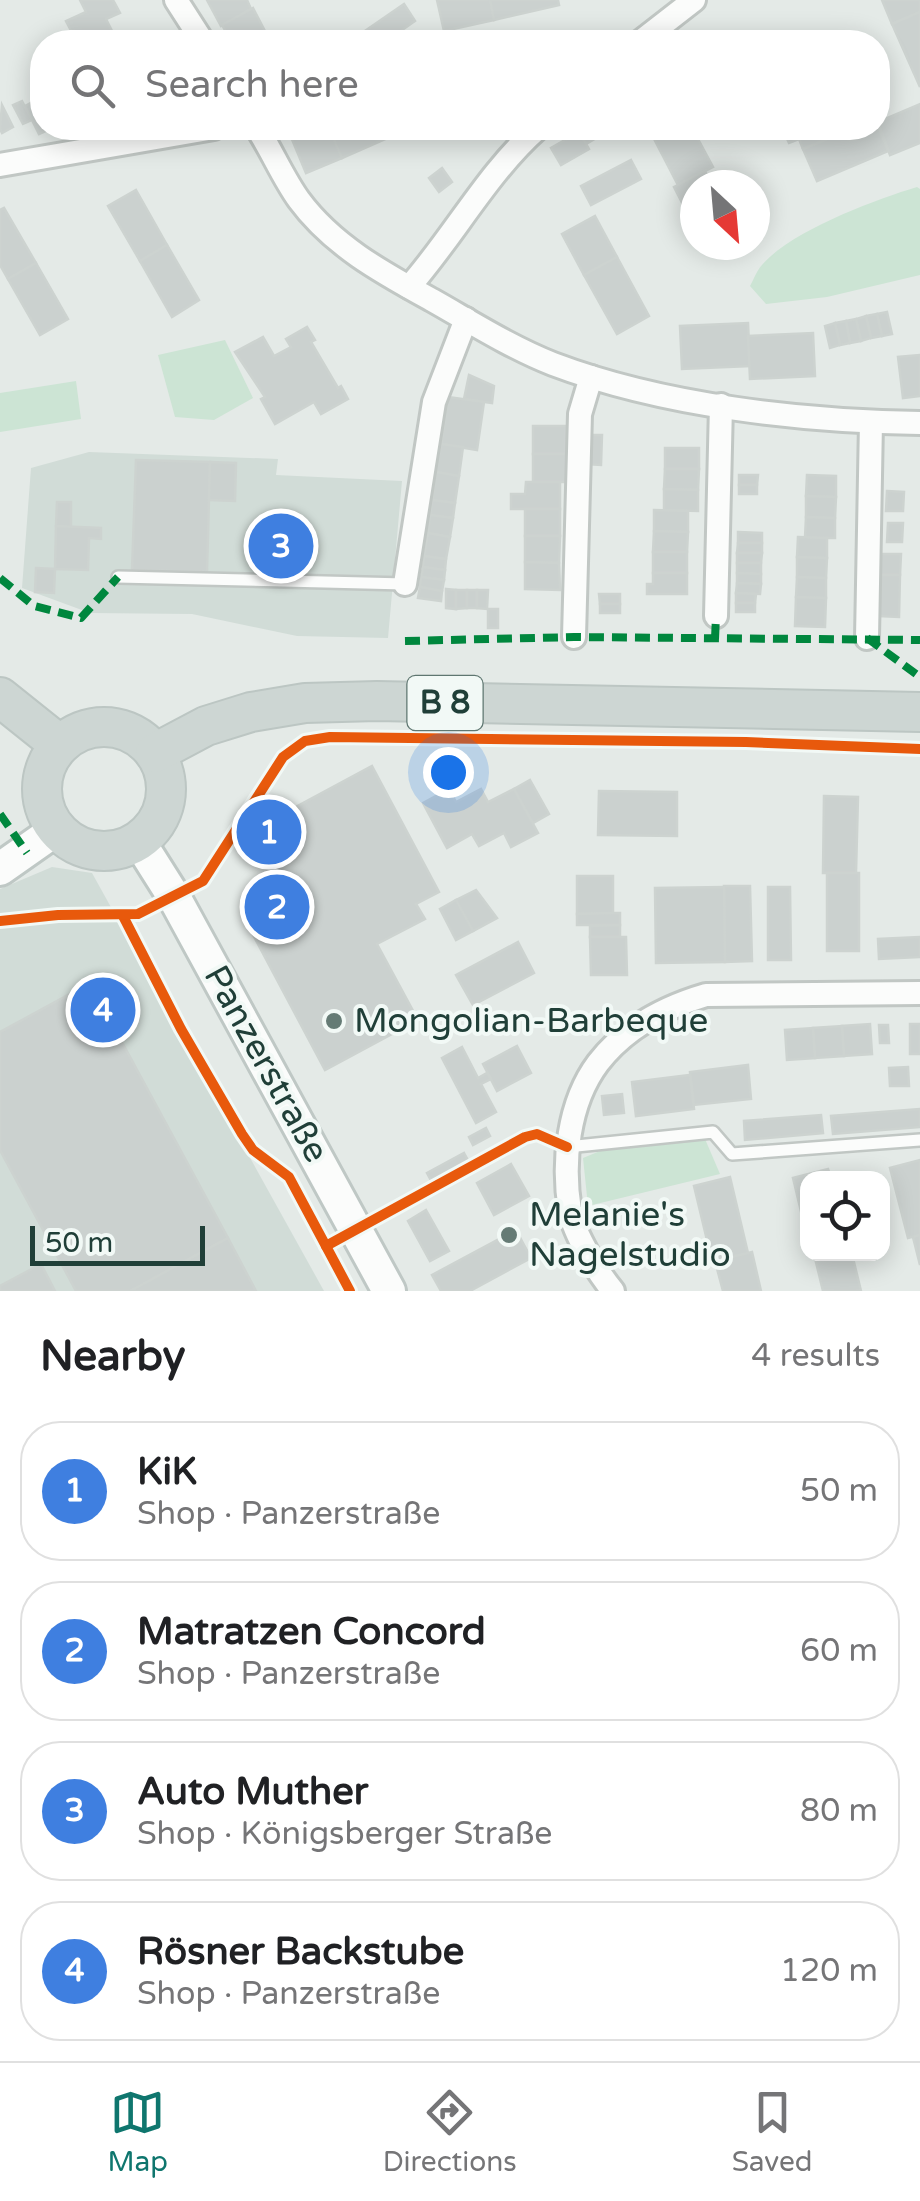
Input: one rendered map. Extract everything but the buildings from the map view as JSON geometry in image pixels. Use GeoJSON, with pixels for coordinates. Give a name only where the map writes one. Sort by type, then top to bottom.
{"type":"FeatureCollection","features":[{"type":"Feature","properties":{"kind":"main road"},"geometry":{"type":"LineString","coordinates":[[0,698],[60,745]]}},
{"type":"Feature","properties":{"kind":"main road","name":"B 8"},"geometry":{"type":"LineString","coordinates":[[155,753],[228,718],[306,703],[920,712]]}},
{"type":"Feature","properties":{"kind":"main road"},"geometry":{"type":"LineString","coordinates":[[110,727],[135,735],[155,753],[166,784],[163,806],[154,825],[138,840],[118,849],[96,850],[74,843],[57,829],[46,812],[42,792],[48,762],[60,745],[82,730],[110,727]]}},
{"type":"Feature","properties":{"kind":"main road"},"geometry":{"type":"LineString","coordinates":[[0,870],[57,829]]}},
{"type":"Feature","properties":{"kind":"main road","name":"Panzerstraße"},"geometry":{"type":"LineString","coordinates":[[138,840],[174,897],[389,1291]]}},
{"type":"Feature","properties":{"kind":"street"},"geometry":{"type":"LineString","coordinates":[[176,0],[195,30]]}},
{"type":"Feature","properties":{"kind":"street"},"geometry":{"type":"LineString","coordinates":[[655,30],[694,0]]}},
{"type":"Feature","properties":{"kind":"street"},"geometry":{"type":"LineString","coordinates":[[0,165],[145,140]]}},
{"type":"Feature","properties":{"kind":"street"},"geometry":{"type":"LineString","coordinates":[[264,140],[299,200],[359,258],[534,355],[592,377],[721,405],[871,422],[920,423]]}},
{"type":"Feature","properties":{"kind":"street"},"geometry":{"type":"LineString","coordinates":[[410,287],[492,178],[527,140]]}},
{"type":"Feature","properties":{"kind":"street"},"geometry":{"type":"LineString","coordinates":[[404,584],[434,402],[466,319]]}},
{"type":"Feature","properties":{"kind":"street"},"geometry":{"type":"LineString","coordinates":[[574,636],[580,414],[592,377]]}},
{"type":"Feature","properties":{"kind":"street"},"geometry":{"type":"LineString","coordinates":[[716,616],[721,405]]}},
{"type":"Feature","properties":{"kind":"street"},"geometry":{"type":"LineString","coordinates":[[867,638],[871,422]]}},
{"type":"Feature","properties":{"kind":"street"},"geometry":{"type":"LineString","coordinates":[[613,1291],[600,1276],[570,1214],[567,1146],[585,1087],[598,1064],[628,1032],[673,1004],[706,995],[920,993]]}},
{"type":"Feature","properties":{"kind":"lane"},"geometry":{"type":"LineString","coordinates":[[118,578],[404,584]]}},
{"type":"Feature","properties":{"kind":"lane"},"geometry":{"type":"LineString","coordinates":[[567,1146],[713,1132],[732,1154],[920,1140]]}},
{"type":"Feature","properties":{"kind":"shaded area"},"geometry":{"type":"Polygon","coordinates":[[[89,452],[278,459],[276,475],[402,481],[388,638],[297,636],[192,614],[90,613],[22,588],[31,468],[89,452]]]}},
{"type":"Feature","properties":{"kind":"shaded area"},"geometry":{"type":"Polygon","coordinates":[[[52,867],[92,873],[324,1291],[0,1291],[0,889],[52,867]]]}},
{"type":"Feature","properties":{"kind":"green space"},"geometry":{"type":"Polygon","coordinates":[[[920,189],[920,275],[827,297],[766,304],[750,286],[775,252],[857,208],[920,189]]]}},
{"type":"Feature","properties":{"kind":"green space"},"geometry":{"type":"Polygon","coordinates":[[[225,340],[253,398],[214,420],[175,417],[158,355],[225,340]]]}},
{"type":"Feature","properties":{"kind":"green space"},"geometry":{"type":"Polygon","coordinates":[[[76,381],[81,419],[0,432],[0,393],[76,381]]]}},
{"type":"Feature","properties":{"kind":"green space"},"geometry":{"type":"Polygon","coordinates":[[[705,1139],[720,1174],[588,1206],[583,1158],[600,1151],[705,1139]]]}},
{"type":"Feature","properties":{"kind":"marked path"},"geometry":{"type":"LineString","coordinates":[[0,578],[34,606],[81,618],[118,577]]}},
{"type":"Feature","properties":{"kind":"marked path"},"geometry":{"type":"LineString","coordinates":[[715,639],[716,616]]}},
{"type":"Feature","properties":{"kind":"marked path"},"geometry":{"type":"LineString","coordinates":[[405,641],[574,637],[920,640]]}},
{"type":"Feature","properties":{"kind":"marked path"},"geometry":{"type":"LineString","coordinates":[[867,638],[916,674]]}},
{"type":"Feature","properties":{"kind":"marked path"},"geometry":{"type":"LineString","coordinates":[[0,814],[27,853]]}},
{"type":"Feature","properties":{"kind":"cycle path"},"geometry":{"type":"LineString","coordinates":[[0,921],[58,915],[138,914],[203,881],[283,757],[305,741],[330,737],[746,742],[920,749]]}},
{"type":"Feature","properties":{"kind":"cycle path"},"geometry":{"type":"LineString","coordinates":[[123,916],[181,1029],[242,1134],[253,1150],[289,1177],[350,1291]]}},
{"type":"Feature","properties":{"kind":"cycle path"},"geometry":{"type":"LineString","coordinates":[[326,1246],[525,1137],[537,1134],[567,1147]]}},
{"type":"Feature","properties":{"kind":"place","name":"Auto Muther"},"geometry":{"type":"Point","coordinates":[281,546]}},
{"type":"Feature","properties":{"kind":"place","name":"KiK"},"geometry":{"type":"Point","coordinates":[269,832]}},
{"type":"Feature","properties":{"kind":"place","name":"Matratzen Concord"},"geometry":{"type":"Point","coordinates":[277,907]}},
{"type":"Feature","properties":{"kind":"place","name":"Rösner Backstube"},"geometry":{"type":"Point","coordinates":[103,1010]}},
{"type":"Feature","properties":{"kind":"place","name":"Mongolian-Barbeque"},"geometry":{"type":"Point","coordinates":[334,1021]}},
{"type":"Feature","properties":{"kind":"place","name":"Melanie's Nagelstudio"},"geometry":{"type":"Point","coordinates":[509,1235]}}]}
